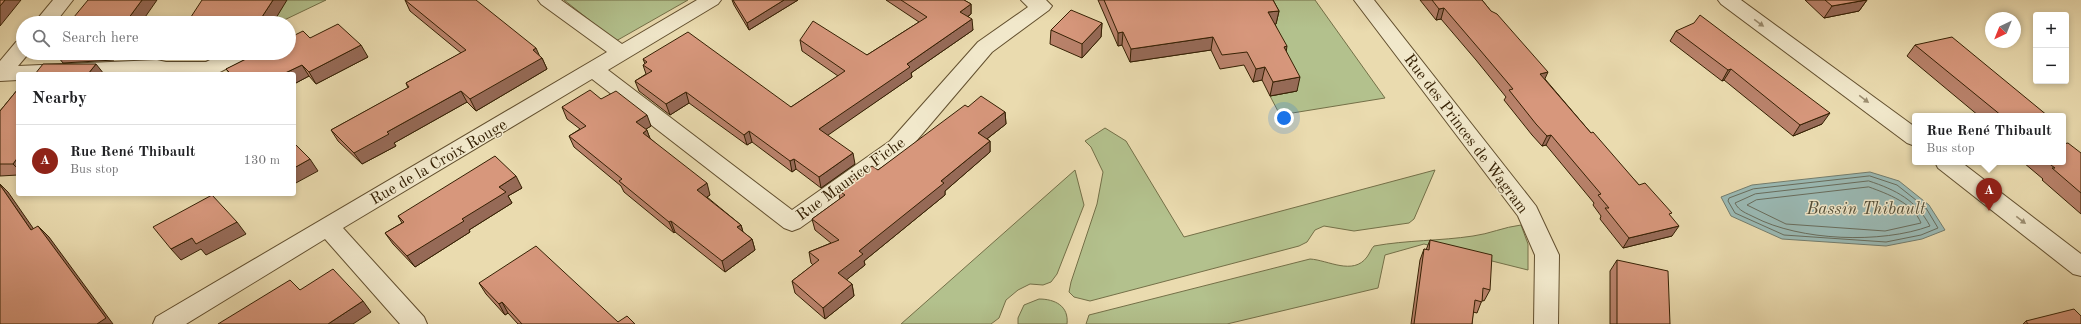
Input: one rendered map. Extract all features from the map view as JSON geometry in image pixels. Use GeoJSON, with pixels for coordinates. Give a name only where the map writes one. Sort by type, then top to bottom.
{"type":"FeatureCollection","features":[{"type":"Feature","properties":{"kind":"street"},"geometry":{"type":"LineString","coordinates":[[50,16],[63,0]]}},
{"type":"Feature","properties":{"kind":"street"},"geometry":{"type":"LineString","coordinates":[[548,0],[621,53]]}},
{"type":"Feature","properties":{"kind":"street","name":"Rue de la Croix Rouge"},"geometry":{"type":"LineString","coordinates":[[165,324],[711,0]]}},
{"type":"Feature","properties":{"kind":"street","name":"Rue Maurice Fiche"},"geometry":{"type":"LineString","coordinates":[[594,70],[792,222],[898,147],[985,46],[1042,6],[1031,0]]}},
{"type":"Feature","properties":{"kind":"street","name":"Rue des Princes de Wagram"},"geometry":{"type":"LineString","coordinates":[[1364,0],[1528,212],[1548,255],[1546,324]]}},
{"type":"Feature","properties":{"kind":"street"},"geometry":{"type":"LineString","coordinates":[[1728,0],[1821,67],[1912,136]]}},
{"type":"Feature","properties":{"kind":"street"},"geometry":{"type":"LineString","coordinates":[[0,74],[16,55]]}},
{"type":"Feature","properties":{"kind":"street"},"geometry":{"type":"LineString","coordinates":[[39,72],[157,66],[166,69],[209,68],[226,60]]}},
{"type":"Feature","properties":{"kind":"street"},"geometry":{"type":"LineString","coordinates":[[0,74],[16,73]]}},
{"type":"Feature","properties":{"kind":"street"},"geometry":{"type":"LineString","coordinates":[[1950,165],[2081,267]]}},
{"type":"Feature","properties":{"kind":"street"},"geometry":{"type":"LineString","coordinates":[[328,226],[415,324]]}},
{"type":"Feature","properties":{"kind":"green space"},"geometry":{"type":"Polygon","coordinates":[[[286,0],[326,0],[293,16],[277,16],[286,0]]]}},
{"type":"Feature","properties":{"kind":"green space"},"geometry":{"type":"Polygon","coordinates":[[[564,0],[688,0],[616,41],[564,0]]]}},
{"type":"Feature","properties":{"kind":"green space"},"geometry":{"type":"Polygon","coordinates":[[[1263,0],[1315,0],[1385,98],[1280,115],[1270,96],[1297,91],[1252,28],[1263,0]]]}},
{"type":"Feature","properties":{"kind":"green space"},"geometry":{"type":"Polygon","coordinates":[[[1105,128],[1126,141],[1184,237],[1435,170],[1414,219],[1409,223],[1354,231],[1324,226],[1315,230],[1307,242],[1299,246],[1090,301],[1074,297],[1069,292],[1097,204],[1103,172],[1091,147],[1085,141],[1105,128]]]}},
{"type":"Feature","properties":{"kind":"green space"},"geometry":{"type":"Polygon","coordinates":[[[1075,170],[1084,205],[1057,274],[1051,282],[1043,285],[1030,284],[1018,290],[1006,300],[999,318],[991,324],[901,324],[1075,170]]]}},
{"type":"Feature","properties":{"kind":"green space"},"geometry":{"type":"Polygon","coordinates":[[[1521,225],[1528,244],[1528,270],[1424,244],[1385,255],[1378,288],[1227,324],[1086,324],[1089,315],[1310,259],[1340,266],[1355,265],[1361,263],[1367,257],[1374,246],[1473,236],[1521,225]]]}},
{"type":"Feature","properties":{"kind":"green space"},"geometry":{"type":"Polygon","coordinates":[[[1039,299],[1050,300],[1060,305],[1066,312],[1067,324],[1018,324],[1018,318],[1024,305],[1039,299]]]}},
{"type":"Feature","properties":{"kind":"water","name":"Bassin Thibault"},"geometry":{"type":"Polygon","coordinates":[[[1870,172],[1899,181],[1929,205],[1945,230],[1922,239],[1886,246],[1782,239],[1731,216],[1721,197],[1752,185],[1870,172]]]}},
{"type":"Feature","properties":{"kind":"building"},"geometry":{"type":"Polygon","coordinates":[[[0,0],[5,0],[0,6],[0,0]]]}},
{"type":"Feature","properties":{"kind":"building"},"geometry":{"type":"Polygon","coordinates":[[[88,0],[142,0],[130,16],[75,16],[88,0]]]}},
{"type":"Feature","properties":{"kind":"building"},"geometry":{"type":"Polygon","coordinates":[[[202,0],[273,0],[263,16],[192,16],[202,0]]]}},
{"type":"Feature","properties":{"kind":"building"},"geometry":{"type":"Polygon","coordinates":[[[405,0],[476,0],[536,48],[533,50],[542,58],[470,99],[461,91],[387,132],[389,134],[354,153],[331,130],[409,87],[406,83],[466,50],[405,0]]]}},
{"type":"Feature","properties":{"kind":"building"},"geometry":{"type":"Polygon","coordinates":[[[733,0],[784,0],[747,23],[733,0]]]}},
{"type":"Feature","properties":{"kind":"building"},"geometry":{"type":"Polygon","coordinates":[[[901,0],[964,0],[971,4],[960,12],[972,19],[907,64],[910,67],[819,129],[853,153],[819,177],[794,159],[790,161],[749,131],[744,135],[686,92],[666,104],[635,81],[652,71],[643,65],[647,62],[643,59],[688,32],[791,107],[845,71],[800,40],[813,21],[867,55],[927,17],[901,0]]]}},
{"type":"Feature","properties":{"kind":"building"},"geometry":{"type":"Polygon","coordinates":[[[1104,0],[1273,0],[1279,11],[1268,12],[1287,46],[1284,47],[1300,77],[1273,82],[1265,67],[1256,69],[1247,52],[1222,55],[1213,37],[1131,49],[1123,32],[1118,33],[1104,0]]]}},
{"type":"Feature","properties":{"kind":"building"},"geometry":{"type":"Polygon","coordinates":[[[1432,0],[1482,0],[1491,11],[1497,14],[1548,72],[1540,74],[1591,133],[1593,132],[1639,185],[1645,183],[1672,213],[1669,214],[1679,226],[1629,238],[1605,208],[1609,208],[1598,195],[1601,194],[1551,135],[1547,136],[1536,124],[1509,90],[1513,89],[1444,8],[1439,9],[1432,0]]]}},
{"type":"Feature","properties":{"kind":"building"},"geometry":{"type":"Polygon","coordinates":[[[1825,0],[1866,0],[1832,6],[1825,0]]]}},
{"type":"Feature","properties":{"kind":"building"},"geometry":{"type":"Polygon","coordinates":[[[1071,10],[1102,23],[1082,44],[1051,30],[1071,10]]]}},
{"type":"Feature","properties":{"kind":"building"},"geometry":{"type":"Polygon","coordinates":[[[1700,15],[1830,113],[1800,125],[1731,69],[1728,70],[1676,31],[1694,23],[1700,15]]]}},
{"type":"Feature","properties":{"kind":"building"},"geometry":{"type":"Polygon","coordinates":[[[338,24],[361,45],[309,72],[302,65],[287,72],[229,72],[226,69],[244,60],[296,60],[296,34],[303,31],[310,38],[338,24]]]}},
{"type":"Feature","properties":{"kind":"building"},"geometry":{"type":"Polygon","coordinates":[[[1952,37],[2044,113],[1998,113],[1915,45],[1952,37]]]}},
{"type":"Feature","properties":{"kind":"building"},"geometry":{"type":"Polygon","coordinates":[[[43,64],[96,64],[90,72],[37,72],[43,64]]]}},
{"type":"Feature","properties":{"kind":"building"},"geometry":{"type":"Polygon","coordinates":[[[590,90],[601,99],[616,91],[647,115],[636,122],[647,130],[643,133],[707,183],[697,190],[741,225],[737,227],[752,239],[722,261],[671,221],[669,222],[619,181],[622,179],[569,136],[586,126],[562,107],[590,90]]]}},
{"type":"Feature","properties":{"kind":"building"},"geometry":{"type":"Polygon","coordinates":[[[16,91],[16,160],[13,164],[0,164],[0,111],[16,91]]]}},
{"type":"Feature","properties":{"kind":"building"},"geometry":{"type":"Polygon","coordinates":[[[981,96],[1005,112],[978,133],[990,141],[941,181],[944,183],[859,251],[863,254],[838,273],[852,284],[823,308],[792,281],[819,260],[809,252],[839,240],[812,219],[845,195],[838,190],[872,166],[878,170],[965,105],[968,107],[981,96]]]}},
{"type":"Feature","properties":{"kind":"building"},"geometry":{"type":"Polygon","coordinates":[[[2066,143],[2068,143],[2081,153],[2081,193],[2052,168],[2055,168],[2051,165],[2066,165],[2066,143]]]}},
{"type":"Feature","properties":{"kind":"building"},"geometry":{"type":"Polygon","coordinates":[[[296,145],[310,159],[296,167],[296,145]]]}},
{"type":"Feature","properties":{"kind":"building"},"geometry":{"type":"Polygon","coordinates":[[[495,156],[516,176],[499,187],[506,192],[462,219],[464,221],[407,256],[385,233],[404,222],[398,216],[495,156]]]}},
{"type":"Feature","properties":{"kind":"building"},"geometry":{"type":"Polygon","coordinates":[[[0,185],[31,230],[38,226],[106,318],[97,324],[0,324],[0,185]]]}},
{"type":"Feature","properties":{"kind":"building"},"geometry":{"type":"Polygon","coordinates":[[[210,196],[213,196],[237,222],[196,244],[192,238],[171,249],[153,227],[210,196]]]}},
{"type":"Feature","properties":{"kind":"building"},"geometry":{"type":"Polygon","coordinates":[[[1430,240],[1492,255],[1490,290],[1483,288],[1482,302],[1475,300],[1472,324],[1414,324],[1424,249],[1429,250],[1430,240]]]}},
{"type":"Feature","properties":{"kind":"building"},"geometry":{"type":"Polygon","coordinates":[[[536,246],[618,322],[627,316],[635,324],[522,324],[502,302],[499,304],[479,283],[536,246]]]}},
{"type":"Feature","properties":{"kind":"building"},"geometry":{"type":"Polygon","coordinates":[[[1617,260],[1668,271],[1670,324],[1617,324],[1617,260]]]}},
{"type":"Feature","properties":{"kind":"building"},"geometry":{"type":"Polygon","coordinates":[[[333,269],[363,301],[328,324],[218,324],[290,280],[300,290],[333,269]]]}},
{"type":"Feature","properties":{"kind":"building"},"geometry":{"type":"Polygon","coordinates":[[[2074,309],[2081,316],[2081,324],[2028,324],[2026,321],[2074,309]]]}},
{"type":"Feature","properties":{"kind":"place","name":"Rue René Thibault"},"geometry":{"type":"Point","coordinates":[1989,211]}}]}
